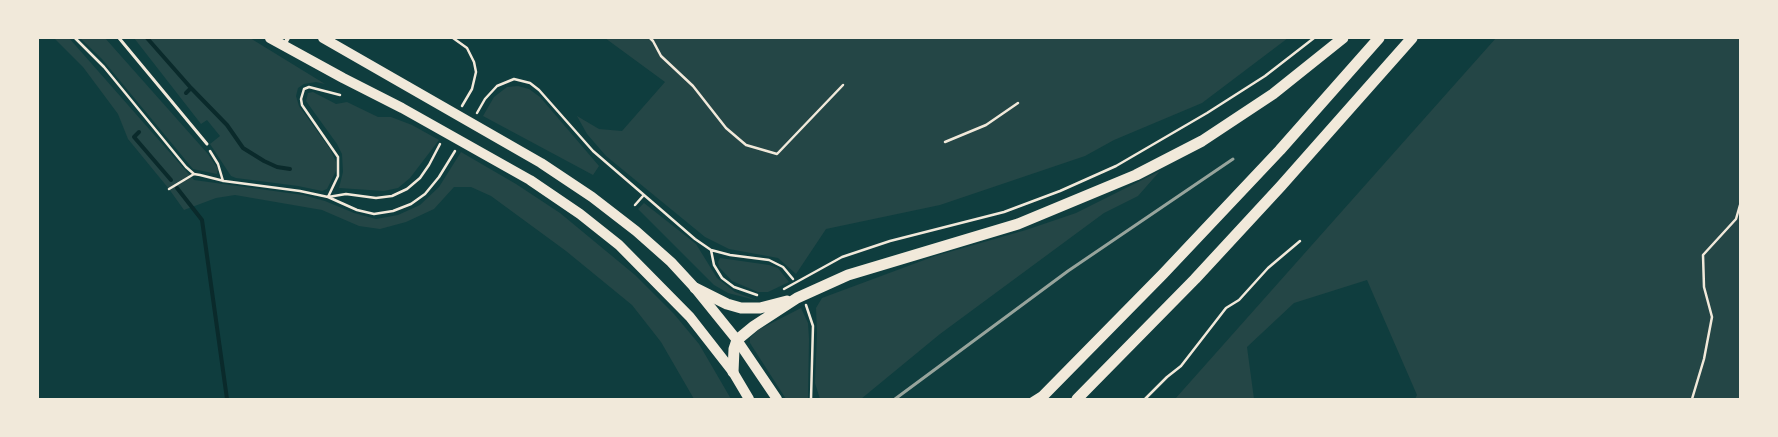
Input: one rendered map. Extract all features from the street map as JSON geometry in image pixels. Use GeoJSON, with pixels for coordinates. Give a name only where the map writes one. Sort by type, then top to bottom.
{"type":"FeatureCollection","features":[{"type":"Feature","properties":{"kind":"highway"},"geometry":{"type":"LineString","coordinates":[[733,372],[734,349],[737,340],[754,326],[848,275],[1018,224],[1136,175],[1202,141],[1267,98],[1326,53],[1343,38]]}},
{"type":"Feature","properties":{"kind":"highway"},"geometry":{"type":"LineString","coordinates":[[1040,399],[1065,376],[1280,150],[1379,38]]}},
{"type":"Feature","properties":{"kind":"highway"},"geometry":{"type":"LineString","coordinates":[[1077,399],[1206,268],[1412,38]]}},
{"type":"Feature","properties":{"kind":"highway"},"geometry":{"type":"LineString","coordinates":[[695,288],[727,304],[742,308],[760,308],[802,301]]}},
{"type":"Feature","properties":{"kind":"main road"},"geometry":{"type":"LineString","coordinates":[[270,38],[286,42],[343,78],[402,108],[530,180],[580,214],[619,245],[690,317],[733,372],[749,399]]}},
{"type":"Feature","properties":{"kind":"main road"},"geometry":{"type":"LineString","coordinates":[[323,38],[541,163],[592,197],[653,247],[695,288],[737,340],[778,399]]}},
{"type":"Feature","properties":{"kind":"lane"},"geometry":{"type":"LineString","coordinates":[[119,38],[207,144]]}},
{"type":"Feature","properties":{"kind":"lane"},"geometry":{"type":"LineString","coordinates":[[1031,399],[1065,376]]}},
{"type":"Feature","properties":{"kind":"path"},"geometry":{"type":"LineString","coordinates":[[76,38],[104,67],[186,167],[194,174],[224,181],[300,191],[328,197],[357,210],[374,214],[393,211],[411,204],[425,194],[439,177],[455,151]]}},
{"type":"Feature","properties":{"kind":"path"},"geometry":{"type":"LineString","coordinates":[[453,38],[467,48],[474,62],[476,72],[472,89],[462,107]]}},
{"type":"Feature","properties":{"kind":"path"},"geometry":{"type":"LineString","coordinates":[[650,38],[661,56],[693,86],[726,128],[746,145],[777,154],[843,85]]}},
{"type":"Feature","properties":{"kind":"path"},"geometry":{"type":"LineString","coordinates":[[778,292],[842,257],[890,240],[1004,212],[1060,191],[1116,166],[1207,113],[1265,76],[1314,38]]}},
{"type":"Feature","properties":{"kind":"path"},"geometry":{"type":"LineString","coordinates":[[477,113],[485,99],[497,86],[514,79],[530,83],[539,90],[593,151],[643,196],[711,250],[730,255],[769,260],[784,267],[793,279]]}},
{"type":"Feature","properties":{"kind":"path"},"geometry":{"type":"LineString","coordinates":[[328,197],[338,176],[338,157],[302,105],[300,99],[304,90],[309,87],[340,95]]}},
{"type":"Feature","properties":{"kind":"path"},"geometry":{"type":"LineString","coordinates":[[946,142],[986,126],[1018,103]]}},
{"type":"Feature","properties":{"kind":"path"},"geometry":{"type":"LineString","coordinates":[[207,144],[218,164],[224,181]]}},
{"type":"Feature","properties":{"kind":"path"},"geometry":{"type":"LineString","coordinates":[[328,197],[346,194],[376,198],[392,196],[408,189],[426,170],[440,144]]}},
{"type":"Feature","properties":{"kind":"path"},"geometry":{"type":"LineString","coordinates":[[169,189],[194,174]]}},
{"type":"Feature","properties":{"kind":"path"},"geometry":{"type":"LineString","coordinates":[[635,204],[643,196]]}},
{"type":"Feature","properties":{"kind":"path"},"geometry":{"type":"LineString","coordinates":[[1692,399],[1704,358],[1712,318],[1704,287],[1703,255],[1736,219],[1740,205]]}},
{"type":"Feature","properties":{"kind":"path"},"geometry":{"type":"LineString","coordinates":[[1145,399],[1167,377],[1181,366],[1226,308],[1238,300],[1268,268],[1300,241]]}},
{"type":"Feature","properties":{"kind":"path"},"geometry":{"type":"LineString","coordinates":[[711,250],[714,265],[722,278],[734,287],[748,293],[760,295]]}},
{"type":"Feature","properties":{"kind":"path"},"geometry":{"type":"LineString","coordinates":[[802,301],[813,326],[811,399]]}},
{"type":"Feature","properties":{"kind":"shaded area"},"geometry":{"type":"Polygon","coordinates":[[[54,38],[69,38],[194,180],[303,195],[376,219],[398,215],[420,205],[439,187],[461,152],[516,184],[560,213],[635,275],[674,314],[699,344],[731,399],[694,399],[661,342],[632,305],[566,251],[491,196],[471,187],[454,187],[434,209],[406,222],[380,229],[359,226],[322,210],[235,195],[216,198],[184,210],[169,189],[128,139],[118,114],[83,67],[54,38]]]}},
{"type":"Feature","properties":{"kind":"shaded area"},"geometry":{"type":"Polygon","coordinates":[[[80,38],[105,38],[208,154],[218,169],[217,174],[193,169],[102,59],[80,38]]]}},
{"type":"Feature","properties":{"kind":"shaded area"},"geometry":{"type":"Polygon","coordinates":[[[134,38],[250,38],[325,84],[316,82],[304,84],[298,88],[296,96],[299,106],[330,149],[336,162],[336,171],[327,189],[322,191],[231,176],[210,144],[220,136],[207,120],[201,124],[134,38]]]}},
{"type":"Feature","properties":{"kind":"shaded area"},"geometry":{"type":"Polygon","coordinates":[[[605,38],[1288,38],[1202,103],[1114,140],[1085,156],[940,205],[826,229],[796,274],[778,258],[729,249],[705,237],[606,156],[587,134],[577,116],[599,129],[622,131],[665,82],[605,38]]]}},
{"type":"Feature","properties":{"kind":"shaded area"},"geometry":{"type":"Polygon","coordinates":[[[1496,38],[1740,38],[1740,399],[1415,399],[1417,395],[1367,280],[1294,303],[1247,347],[1254,399],[1175,399],[1496,38]]]}},
{"type":"Feature","properties":{"kind":"shaded area"},"geometry":{"type":"Polygon","coordinates":[[[518,86],[529,89],[540,97],[599,166],[593,175],[483,116],[494,97],[507,87],[518,86]]]}},
{"type":"Feature","properties":{"kind":"shaded area"},"geometry":{"type":"Polygon","coordinates":[[[313,92],[336,104],[347,102],[378,117],[391,117],[412,125],[439,140],[410,178],[398,188],[384,191],[339,188],[343,172],[342,154],[337,144],[306,101],[308,93],[313,92]]]}},
{"type":"Feature","properties":{"kind":"shaded area"},"geometry":{"type":"Polygon","coordinates":[[[1160,171],[1138,196],[1104,213],[940,334],[861,399],[820,399],[815,383],[817,333],[816,308],[822,298],[935,256],[1026,230],[1076,213],[1160,171]]]}},
{"type":"Feature","properties":{"kind":"shaded area"},"geometry":{"type":"Polygon","coordinates":[[[644,203],[696,244],[717,278],[735,292],[759,301],[728,293],[714,285],[638,209],[644,203]]]}},
{"type":"Feature","properties":{"kind":"shaded area"},"geometry":{"type":"Polygon","coordinates":[[[720,258],[769,265],[778,268],[789,282],[768,292],[758,292],[732,281],[719,267],[718,262],[720,258]]]}},
{"type":"Feature","properties":{"kind":"shaded area"},"geometry":{"type":"Polygon","coordinates":[[[801,308],[808,323],[808,399],[786,399],[750,343],[750,338],[758,330],[801,308]]]}},
{"type":"Feature","properties":{"kind":"waterway"},"geometry":{"type":"LineString","coordinates":[[147,38],[191,88],[186,93]]}},
{"type":"Feature","properties":{"kind":"waterway"},"geometry":{"type":"LineString","coordinates":[[191,88],[227,125],[243,148],[277,167],[290,169]]}},
{"type":"Feature","properties":{"kind":"waterway"},"geometry":{"type":"LineString","coordinates":[[139,132],[134,137],[171,180]]}},
{"type":"Feature","properties":{"kind":"waterway"},"geometry":{"type":"LineString","coordinates":[[177,188],[202,220],[227,399]]}},
{"type":"Feature","properties":{"kind":"railway"},"geometry":{"type":"LineString","coordinates":[[895,399],[1068,271],[1233,159]]}}]}
